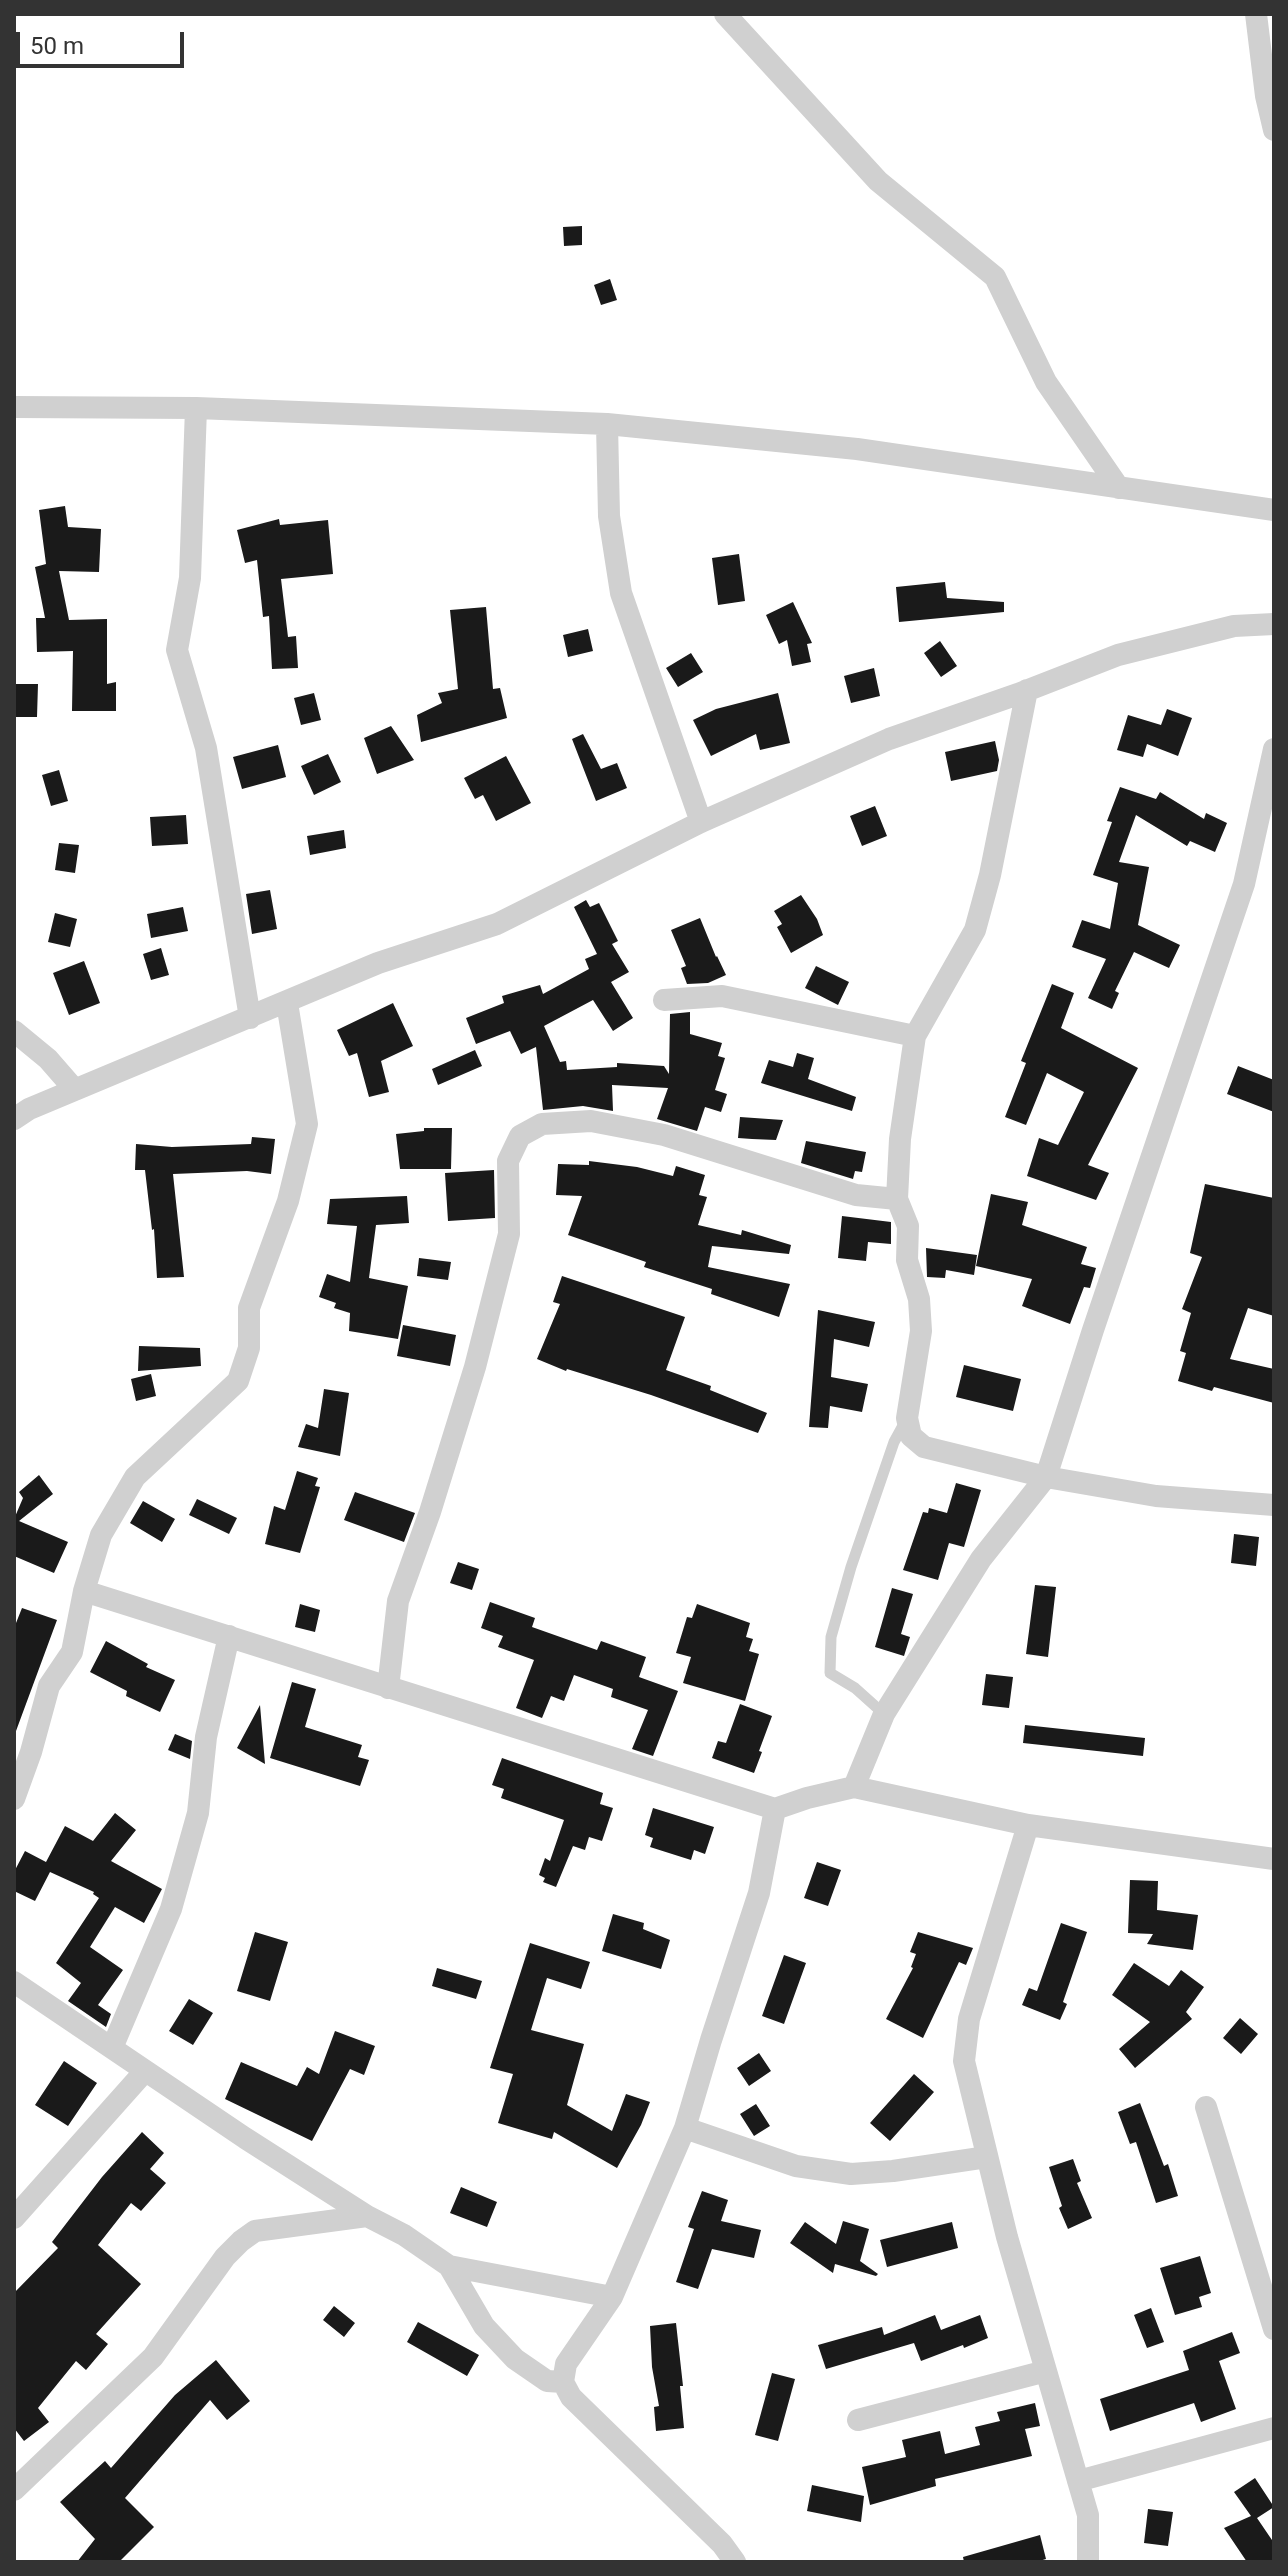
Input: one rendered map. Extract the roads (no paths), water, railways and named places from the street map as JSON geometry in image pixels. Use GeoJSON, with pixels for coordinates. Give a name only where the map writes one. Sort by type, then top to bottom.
{"type":"FeatureCollection","features":[{"type":"Feature","properties":{"kind":"street"},"geometry":{"type":"LineString","coordinates":[[725,14],[878,181],[995,277],[1046,382],[1119,488]]}},
{"type":"Feature","properties":{"kind":"street"},"geometry":{"type":"LineString","coordinates":[[1256,14],[1266,96],[1274,130]]}},
{"type":"Feature","properties":{"kind":"street"},"geometry":{"type":"LineString","coordinates":[[14,407],[196,408],[607,424],[857,449],[1274,510]]}},
{"type":"Feature","properties":{"kind":"street"},"geometry":{"type":"LineString","coordinates":[[196,408],[190,578],[177,650],[206,748],[250,1018]]}},
{"type":"Feature","properties":{"kind":"street"},"geometry":{"type":"LineString","coordinates":[[607,424],[609,516],[621,593],[701,822]]}},
{"type":"Feature","properties":{"kind":"street"},"geometry":{"type":"LineString","coordinates":[[14,1119],[29,1109],[378,963],[497,924],[701,822],[889,739],[1118,655],[1234,626],[1274,624]]}},
{"type":"Feature","properties":{"kind":"street"},"geometry":{"type":"LineString","coordinates":[[1027,690],[990,875],[975,930],[915,1036],[900,1139],[897,1199],[908,1226],[907,1260],[919,1299],[921,1331],[907,1418],[911,1436],[924,1447],[1046,1477],[1156,1496],[1274,1505]]}},
{"type":"Feature","properties":{"kind":"street"},"geometry":{"type":"LineString","coordinates":[[854,1787],[884,1714],[981,1559],[1046,1477],[1244,884],[1274,749]]}},
{"type":"Feature","properties":{"kind":"street"},"geometry":{"type":"LineString","coordinates":[[664,1000],[722,996],[915,1036]]}},
{"type":"Feature","properties":{"kind":"street"},"geometry":{"type":"LineString","coordinates":[[14,1799],[49,1686],[72,1652],[84,1591],[101,1535],[135,1477],[238,1381],[249,1348],[249,1308],[288,1201],[307,1124],[287,1003]]}},
{"type":"Feature","properties":{"kind":"street"},"geometry":{"type":"LineString","coordinates":[[14,1031],[48,1059],[75,1090]]}},
{"type":"Feature","properties":{"kind":"street"},"geometry":{"type":"LineString","coordinates":[[388,1688],[398,1601],[430,1512],[475,1367],[509,1234],[508,1161],[520,1136],[542,1124],[591,1121],[664,1135],[856,1195],[897,1199]]}},
{"type":"Feature","properties":{"kind":"street"},"geometry":{"type":"LineString","coordinates":[[84,1591],[775,1809],[854,1787],[1028,1825],[1274,1859]]}},
{"type":"Feature","properties":{"kind":"street"},"geometry":{"type":"LineString","coordinates":[[112,2048],[171,1909],[198,1813],[206,1737],[229,1636]]}},
{"type":"Feature","properties":{"kind":"street"},"geometry":{"type":"LineString","coordinates":[[735,2562],[722,2544],[571,2397],[563,2382],[566,2364],[612,2297],[685,2128],[759,1893],[775,1809]]}},
{"type":"Feature","properties":{"kind":"street"},"geometry":{"type":"LineString","coordinates":[[1028,1825],[969,2019],[964,2061],[1007,2237],[1088,2515],[1088,2562]]}},
{"type":"Feature","properties":{"kind":"street"},"geometry":{"type":"LineString","coordinates":[[18,1992],[112,2048],[245,2138],[449,2266],[612,2297]]}},
{"type":"Feature","properties":{"kind":"street"},"geometry":{"type":"LineString","coordinates":[[14,2218],[145,2071]]}},
{"type":"Feature","properties":{"kind":"street"},"geometry":{"type":"LineString","coordinates":[[1206,2107],[1271,2304],[1274,2329]]}},
{"type":"Feature","properties":{"kind":"street"},"geometry":{"type":"LineString","coordinates":[[685,2128],[796,2166],[851,2174],[987,2157]]}},
{"type":"Feature","properties":{"kind":"street"},"geometry":{"type":"LineString","coordinates":[[14,2490],[153,2357],[225,2257],[241,2241],[255,2231],[367,2216]]}},
{"type":"Feature","properties":{"kind":"street"},"geometry":{"type":"LineString","coordinates":[[449,2266],[484,2326],[515,2359],[547,2381],[563,2382]]}},
{"type":"Feature","properties":{"kind":"street"},"geometry":{"type":"LineString","coordinates":[[858,2420],[1046,2371]]}},
{"type":"Feature","properties":{"kind":"street"},"geometry":{"type":"LineString","coordinates":[[1078,2481],[1274,2428]]}},
{"type":"Feature","properties":{"kind":"lane"},"geometry":{"type":"LineString","coordinates":[[884,1714],[855,1688],[830,1673],[831,1637],[851,1567],[894,1442],[907,1418]]}}]}
